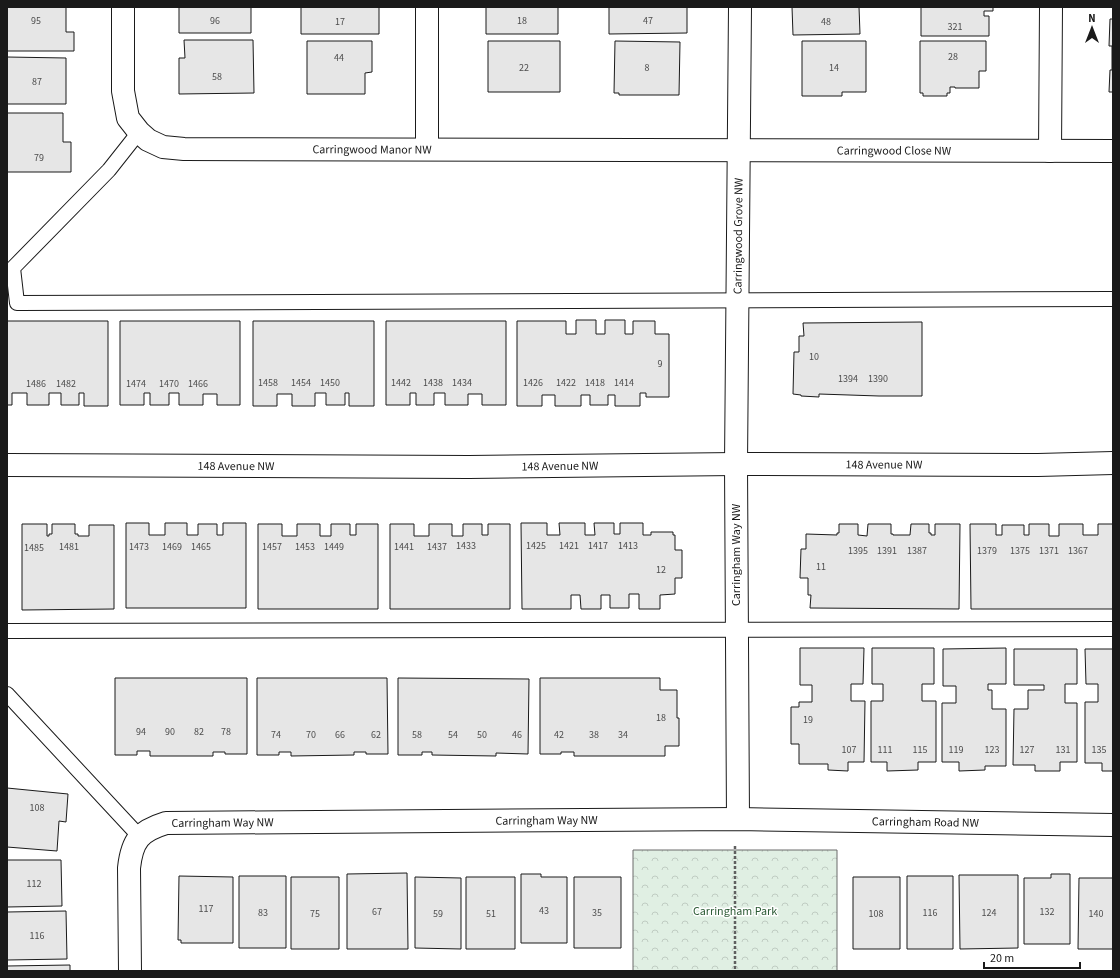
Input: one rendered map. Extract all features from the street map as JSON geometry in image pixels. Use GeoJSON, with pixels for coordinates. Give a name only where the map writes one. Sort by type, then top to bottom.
{"type":"FeatureCollection","features":[{"type":"Feature","properties":{"kind":"street","name":"Carringwood Manor NW"},"geometry":{"type":"LineString","coordinates":[[123,7],[124,105],[128,118],[139,132],[148,140],[163,147],[184,149],[738,150]]}},
{"type":"Feature","properties":{"kind":"street"},"geometry":{"type":"LineString","coordinates":[[427,7],[427,149]]}},
{"type":"Feature","properties":{"kind":"street","name":"Carringwood Grove NW"},"geometry":{"type":"LineString","coordinates":[[736,464],[740,7]]}},
{"type":"Feature","properties":{"kind":"street"},"geometry":{"type":"LineString","coordinates":[[1050,7],[1050,151]]}},
{"type":"Feature","properties":{"kind":"street","name":"Carringwood Close NW"},"geometry":{"type":"LineString","coordinates":[[738,150],[1113,151]]}},
{"type":"Feature","properties":{"kind":"street","name":"148 Avenue NW"},"geometry":{"type":"LineString","coordinates":[[7,465],[469,467],[736,464],[1038,465],[1113,463]]}},
{"type":"Feature","properties":{"kind":"street","name":"Carringham Way NW"},"geometry":{"type":"LineString","coordinates":[[140,837],[152,828],[166,823],[738,819],[736,464]]}},
{"type":"Feature","properties":{"kind":"street"},"geometry":{"type":"LineString","coordinates":[[7,481],[42,465]]}},
{"type":"Feature","properties":{"kind":"street","name":"Carringham Road NW"},"geometry":{"type":"LineString","coordinates":[[738,819],[1113,825]]}},
{"type":"Feature","properties":{"kind":"street"},"geometry":{"type":"LineString","coordinates":[[130,971],[129,868],[131,855],[140,837]]}},
{"type":"Feature","properties":{"kind":"lane"},"geometry":{"type":"LineString","coordinates":[[139,132],[109,170],[14,268],[17,303],[1113,299]]}},
{"type":"Feature","properties":{"kind":"lane"},"geometry":{"type":"LineString","coordinates":[[7,631],[1113,629]]}},
{"type":"Feature","properties":{"kind":"lane"},"geometry":{"type":"LineString","coordinates":[[7,694],[140,837]]}},
{"type":"Feature","properties":{"kind":"path"},"geometry":{"type":"LineString","coordinates":[[735,844],[735,971]]}},
{"type":"Feature","properties":{"kind":"green space","name":"Carringham Park"},"geometry":{"type":"Polygon","coordinates":[[[633,850],[837,850],[837,971],[633,971],[633,850]]]}},
{"type":"Feature","properties":{"kind":"building"},"geometry":{"type":"Polygon","coordinates":[[[7,7],[66,7],[66,32],[74,32],[74,51],[7,51],[7,7]]]}},
{"type":"Feature","properties":{"kind":"building"},"geometry":{"type":"Polygon","coordinates":[[[179,7],[251,7],[251,33],[179,33],[179,7]]]}},
{"type":"Feature","properties":{"kind":"building"},"geometry":{"type":"Polygon","coordinates":[[[301,7],[379,7],[379,34],[301,34],[301,7]]]}},
{"type":"Feature","properties":{"kind":"building"},"geometry":{"type":"Polygon","coordinates":[[[486,7],[558,7],[558,34],[486,34],[486,7]]]}},
{"type":"Feature","properties":{"kind":"building"},"geometry":{"type":"Polygon","coordinates":[[[609,7],[687,7],[687,33],[609,34],[609,7]]]}},
{"type":"Feature","properties":{"kind":"building"},"geometry":{"type":"Polygon","coordinates":[[[792,7],[859,7],[860,34],[793,35],[792,7]]]}},
{"type":"Feature","properties":{"kind":"building"},"geometry":{"type":"Polygon","coordinates":[[[921,7],[993,7],[993,11],[984,11],[984,16],[989,16],[989,36],[921,36],[921,7]]]}},
{"type":"Feature","properties":{"kind":"building"},"geometry":{"type":"Polygon","coordinates":[[[1110,19],[1113,19],[1113,92],[1109,92],[1110,70],[1112,70],[1112,46],[1109,46],[1110,19]]]}},
{"type":"Feature","properties":{"kind":"building"},"geometry":{"type":"Polygon","coordinates":[[[184,40],[253,40],[254,93],[179,94],[179,58],[185,58],[184,40]]]}},
{"type":"Feature","properties":{"kind":"building"},"geometry":{"type":"Polygon","coordinates":[[[307,41],[372,41],[372,72],[365,73],[365,94],[307,94],[307,41]]]}},
{"type":"Feature","properties":{"kind":"building"},"geometry":{"type":"Polygon","coordinates":[[[488,41],[560,41],[560,92],[488,92],[488,41]]]}},
{"type":"Feature","properties":{"kind":"building"},"geometry":{"type":"Polygon","coordinates":[[[615,41],[680,42],[679,95],[619,95],[619,93],[614,93],[615,41]]]}},
{"type":"Feature","properties":{"kind":"building"},"geometry":{"type":"Polygon","coordinates":[[[802,41],[866,41],[866,92],[842,92],[842,96],[802,96],[802,41]]]}},
{"type":"Feature","properties":{"kind":"building"},"geometry":{"type":"Polygon","coordinates":[[[920,41],[986,41],[986,71],[979,71],[979,88],[950,87],[950,93],[947,93],[947,96],[923,96],[923,93],[920,93],[920,41]]]}},
{"type":"Feature","properties":{"kind":"building"},"geometry":{"type":"Polygon","coordinates":[[[7,57],[66,58],[66,104],[7,104],[7,57]]]}},
{"type":"Feature","properties":{"kind":"building"},"geometry":{"type":"Polygon","coordinates":[[[7,113],[63,113],[63,142],[71,142],[71,172],[7,172],[7,113]]]}},
{"type":"Feature","properties":{"kind":"building"},"geometry":{"type":"Polygon","coordinates":[[[576,320],[596,320],[596,334],[605,334],[605,320],[625,320],[625,334],[633,334],[633,321],[655,321],[655,334],[669,334],[669,397],[646,397],[646,393],[640,393],[640,406],[615,406],[615,395],[608,395],[608,405],[590,405],[590,395],[581,395],[581,406],[555,406],[555,395],[542,395],[542,406],[517,406],[517,321],[566,321],[566,334],[576,334],[576,320]]]}},
{"type":"Feature","properties":{"kind":"building"},"geometry":{"type":"Polygon","coordinates":[[[7,321],[108,321],[108,406],[84,406],[84,393],[79,393],[79,405],[61,405],[61,393],[49,393],[49,405],[27,405],[27,393],[12,393],[12,405],[7,405],[7,321]]]}},
{"type":"Feature","properties":{"kind":"building"},"geometry":{"type":"Polygon","coordinates":[[[120,321],[240,321],[240,405],[217,405],[217,394],[203,394],[203,405],[179,405],[179,393],[169,393],[169,405],[150,405],[150,393],[144,393],[144,405],[120,405],[120,321]]]}},
{"type":"Feature","properties":{"kind":"building"},"geometry":{"type":"Polygon","coordinates":[[[253,321],[374,321],[374,406],[349,406],[349,393],[345,393],[345,405],[326,405],[326,393],[315,393],[315,406],[292,406],[292,394],[277,394],[277,406],[253,406],[253,321]]]}},
{"type":"Feature","properties":{"kind":"building"},"geometry":{"type":"Polygon","coordinates":[[[386,321],[506,321],[506,405],[482,405],[482,394],[468,394],[468,405],[445,405],[445,393],[434,393],[434,405],[416,405],[416,393],[410,393],[410,405],[386,405],[386,321]]]}},
{"type":"Feature","properties":{"kind":"building"},"geometry":{"type":"Polygon","coordinates":[[[922,322],[922,396],[819,394],[819,397],[793,394],[794,352],[799,352],[799,336],[804,336],[803,323],[922,322]]]}},
{"type":"Feature","properties":{"kind":"building"},"geometry":{"type":"Polygon","coordinates":[[[126,523],[149,523],[149,535],[165,535],[165,523],[187,523],[187,535],[198,535],[198,524],[217,524],[217,535],[223,535],[223,523],[246,523],[246,608],[126,608],[126,523]]]}},
{"type":"Feature","properties":{"kind":"building"},"geometry":{"type":"Polygon","coordinates":[[[521,523],[547,523],[547,535],[560,535],[559,523],[585,523],[585,535],[595,535],[594,523],[614,523],[614,534],[620,534],[620,523],[643,523],[643,535],[651,535],[651,532],[673,532],[673,535],[675,535],[675,550],[682,550],[682,578],[675,578],[675,594],[660,595],[660,609],[639,609],[639,594],[629,594],[629,608],[610,608],[610,595],[601,595],[601,609],[581,609],[580,595],[571,595],[571,609],[522,609],[521,523]]]}},
{"type":"Feature","properties":{"kind":"building"},"geometry":{"type":"Polygon","coordinates":[[[22,524],[47,524],[47,536],[52,534],[52,524],[75,524],[75,534],[78,534],[78,536],[89,536],[89,525],[114,525],[114,609],[22,610],[22,524]]]}},
{"type":"Feature","properties":{"kind":"building"},"geometry":{"type":"Polygon","coordinates":[[[258,524],[282,524],[282,536],[297,536],[297,524],[320,524],[320,536],[331,536],[331,524],[350,524],[350,535],[356,535],[356,524],[378,524],[378,609],[258,609],[258,524]]]}},
{"type":"Feature","properties":{"kind":"building"},"geometry":{"type":"Polygon","coordinates":[[[390,524],[414,524],[414,536],[429,536],[429,524],[452,524],[452,536],[463,536],[463,524],[482,524],[482,535],[488,535],[488,524],[510,524],[510,609],[390,609],[390,524]]]}},
{"type":"Feature","properties":{"kind":"building"},"geometry":{"type":"Polygon","coordinates":[[[839,524],[858,524],[858,535],[867,536],[868,524],[891,524],[891,534],[910,535],[911,524],[929,524],[929,533],[931,533],[931,535],[935,535],[935,524],[960,524],[959,609],[810,608],[811,595],[808,595],[808,578],[800,578],[801,549],[806,549],[806,534],[837,535],[837,533],[839,533],[839,524]]]}},
{"type":"Feature","properties":{"kind":"building"},"geometry":{"type":"Polygon","coordinates":[[[970,524],[996,524],[996,535],[1002,535],[1002,525],[1024,525],[1024,535],[1029,535],[1029,524],[1049,524],[1049,536],[1059,536],[1059,524],[1083,524],[1083,535],[1098,535],[1098,524],[1113,524],[1113,609],[971,609],[970,524]]]}},
{"type":"Feature","properties":{"kind":"building"},"geometry":{"type":"Polygon","coordinates":[[[800,648],[864,648],[863,684],[851,684],[851,701],[865,701],[864,762],[848,762],[848,771],[828,770],[828,764],[799,764],[799,744],[791,744],[791,707],[799,707],[799,702],[812,702],[812,685],[800,685],[800,648]]]}},
{"type":"Feature","properties":{"kind":"building"},"geometry":{"type":"Polygon","coordinates":[[[872,648],[934,648],[934,684],[922,684],[922,701],[936,701],[936,762],[918,762],[918,770],[887,771],[887,762],[871,762],[871,701],[883,701],[883,684],[872,684],[872,648]]]}},
{"type":"Feature","properties":{"kind":"building"},"geometry":{"type":"Polygon","coordinates":[[[1006,648],[1006,684],[988,684],[988,690],[992,690],[992,709],[1006,709],[1006,766],[985,766],[985,770],[959,771],[959,762],[942,762],[942,703],[956,703],[956,686],[943,686],[943,649],[1006,648]]]}},
{"type":"Feature","properties":{"kind":"building"},"geometry":{"type":"Polygon","coordinates":[[[1014,649],[1077,649],[1077,684],[1065,684],[1065,703],[1077,703],[1077,762],[1060,762],[1060,771],[1035,771],[1035,765],[1013,765],[1014,709],[1028,709],[1028,690],[1044,690],[1044,685],[1014,685],[1014,649]]]}},
{"type":"Feature","properties":{"kind":"building"},"geometry":{"type":"Polygon","coordinates":[[[1085,649],[1113,649],[1113,771],[1102,771],[1102,763],[1085,763],[1085,702],[1098,702],[1098,684],[1086,684],[1085,649]]]}},
{"type":"Feature","properties":{"kind":"building"},"geometry":{"type":"Polygon","coordinates":[[[115,678],[247,678],[247,754],[225,754],[225,752],[213,752],[213,756],[150,756],[150,751],[137,751],[137,755],[115,755],[115,678]]]}},
{"type":"Feature","properties":{"kind":"building"},"geometry":{"type":"Polygon","coordinates":[[[257,678],[387,678],[388,754],[366,754],[366,752],[354,752],[354,755],[291,756],[291,752],[279,752],[279,755],[257,755],[257,678]]]}},
{"type":"Feature","properties":{"kind":"building"},"geometry":{"type":"Polygon","coordinates":[[[398,678],[529,679],[528,754],[496,753],[496,756],[432,755],[432,752],[422,752],[422,755],[398,755],[398,678]]]}},
{"type":"Feature","properties":{"kind":"building"},"geometry":{"type":"Polygon","coordinates":[[[540,678],[660,678],[660,690],[677,690],[679,746],[665,746],[665,756],[574,756],[574,752],[561,752],[561,754],[540,754],[540,678]]]}},
{"type":"Feature","properties":{"kind":"building"},"geometry":{"type":"Polygon","coordinates":[[[7,788],[68,794],[66,822],[59,821],[57,851],[7,847],[7,788]]]}},
{"type":"Feature","properties":{"kind":"building"},"geometry":{"type":"Polygon","coordinates":[[[7,860],[61,860],[62,906],[7,907],[7,860]]]}},
{"type":"Feature","properties":{"kind":"building"},"geometry":{"type":"Polygon","coordinates":[[[407,873],[408,949],[347,949],[347,874],[407,873]]]}},
{"type":"Feature","properties":{"kind":"building"},"geometry":{"type":"Polygon","coordinates":[[[521,874],[541,874],[541,877],[567,877],[567,943],[521,943],[521,874]]]}},
{"type":"Feature","properties":{"kind":"building"},"geometry":{"type":"Polygon","coordinates":[[[1051,874],[1070,874],[1070,944],[1024,944],[1024,878],[1051,878],[1051,874]]]}},
{"type":"Feature","properties":{"kind":"building"},"geometry":{"type":"Polygon","coordinates":[[[959,875],[1018,875],[1018,948],[960,949],[959,875]]]}},
{"type":"Feature","properties":{"kind":"building"},"geometry":{"type":"Polygon","coordinates":[[[179,876],[233,877],[233,943],[181,943],[181,940],[178,940],[179,876]]]}},
{"type":"Feature","properties":{"kind":"building"},"geometry":{"type":"Polygon","coordinates":[[[239,876],[286,876],[286,948],[239,948],[239,876]]]}},
{"type":"Feature","properties":{"kind":"building"},"geometry":{"type":"Polygon","coordinates":[[[907,876],[953,876],[953,949],[907,949],[907,876]]]}},
{"type":"Feature","properties":{"kind":"building"},"geometry":{"type":"Polygon","coordinates":[[[291,877],[339,877],[339,949],[291,949],[291,877]]]}},
{"type":"Feature","properties":{"kind":"building"},"geometry":{"type":"Polygon","coordinates":[[[415,877],[461,878],[461,949],[415,948],[415,877]]]}},
{"type":"Feature","properties":{"kind":"building"},"geometry":{"type":"Polygon","coordinates":[[[466,877],[515,877],[515,949],[466,949],[466,877]]]}},
{"type":"Feature","properties":{"kind":"building"},"geometry":{"type":"Polygon","coordinates":[[[574,877],[621,877],[621,948],[574,948],[574,877]]]}},
{"type":"Feature","properties":{"kind":"building"},"geometry":{"type":"Polygon","coordinates":[[[853,877],[900,877],[900,949],[853,949],[853,877]]]}},
{"type":"Feature","properties":{"kind":"building"},"geometry":{"type":"Polygon","coordinates":[[[1079,878],[1113,878],[1113,949],[1078,949],[1079,878]]]}},
{"type":"Feature","properties":{"kind":"building"},"geometry":{"type":"Polygon","coordinates":[[[66,911],[67,959],[7,960],[7,912],[66,911]]]}},
{"type":"Feature","properties":{"kind":"building"},"geometry":{"type":"Polygon","coordinates":[[[70,965],[70,971],[7,971],[7,966],[70,965]]]}}]}
